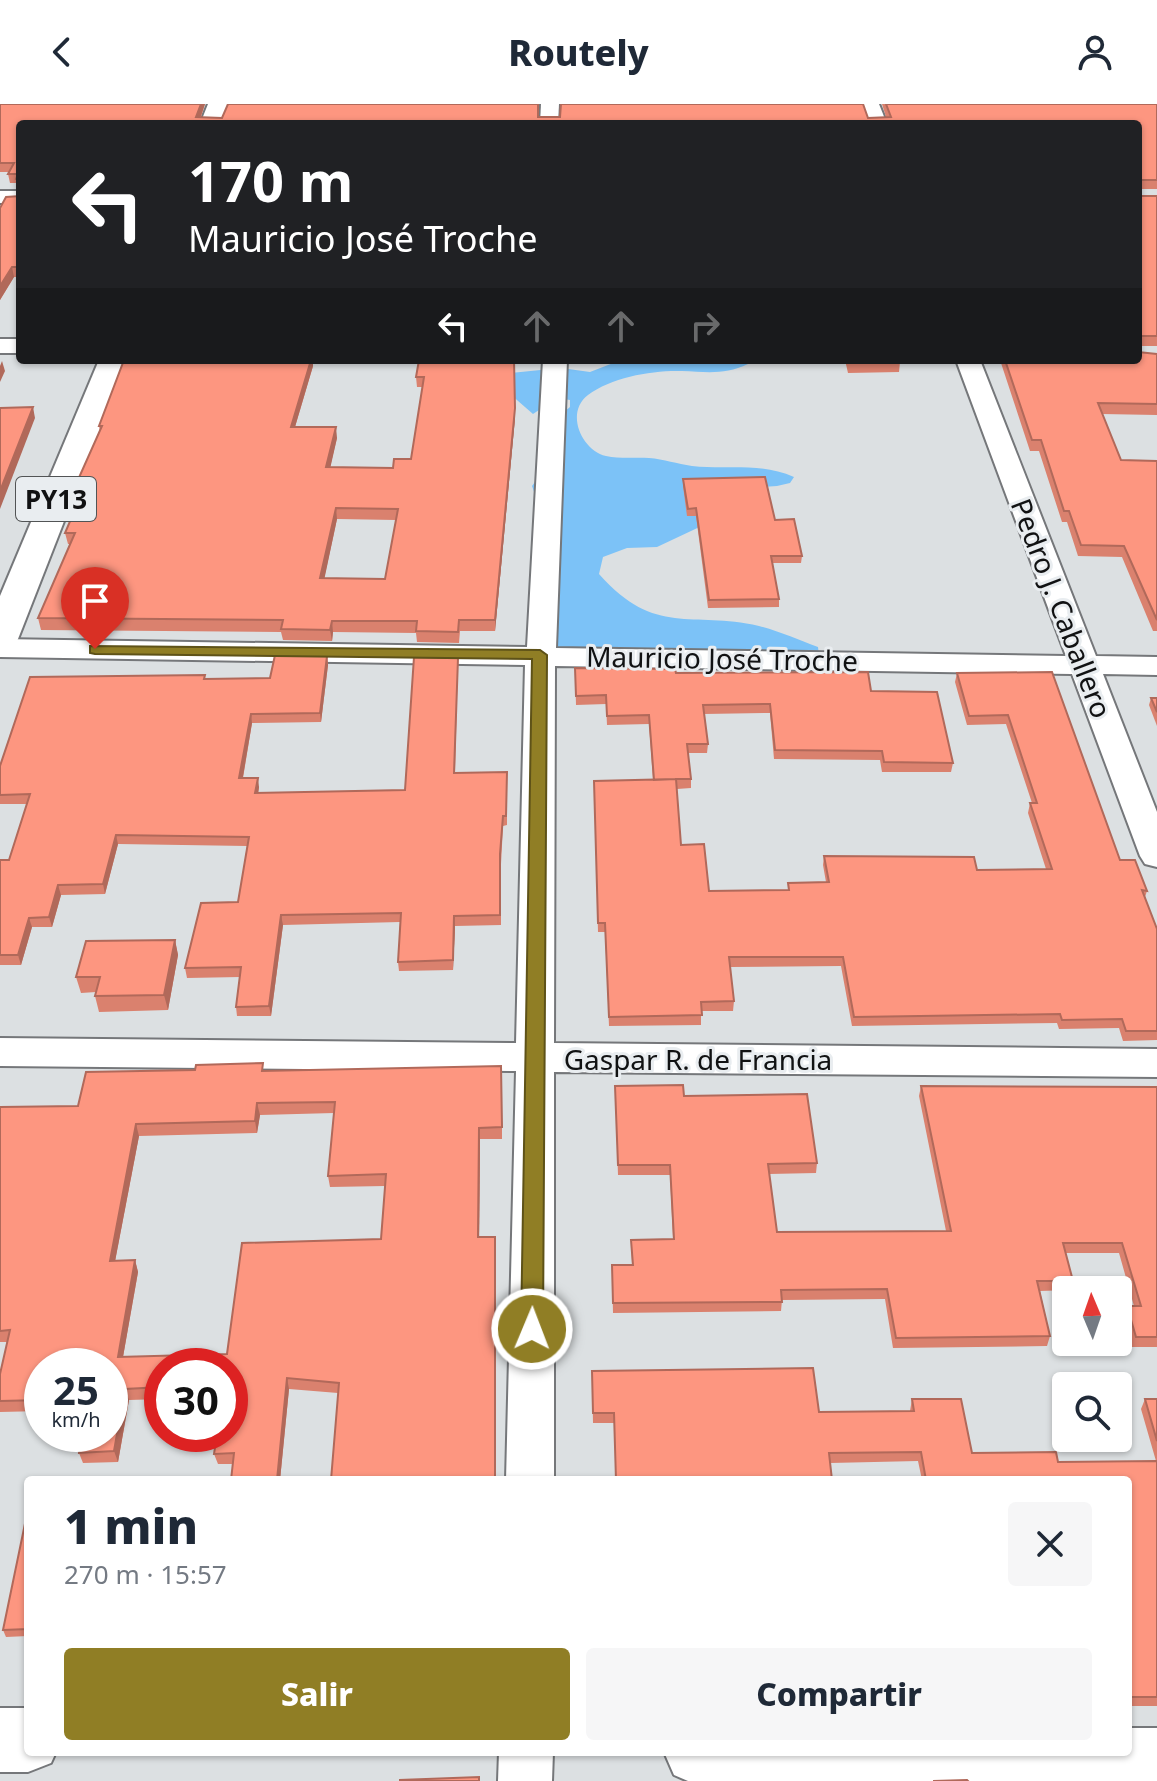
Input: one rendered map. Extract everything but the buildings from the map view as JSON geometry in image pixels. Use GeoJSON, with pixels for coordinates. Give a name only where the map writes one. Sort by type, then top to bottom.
{"type":"FeatureCollection","features":[{"type":"Feature","properties":{"kind":"highway","name":"PY13"},"geometry":{"type":"LineString","coordinates":[[0,639],[111,364]]}},
{"type":"Feature","properties":{"kind":"highway"},"geometry":{"type":"LineString","coordinates":[[0,1740],[24,1740]]}},
{"type":"Feature","properties":{"kind":"highway"},"geometry":{"type":"LineString","coordinates":[[901,1756],[1157,1761]]}},
{"type":"Feature","properties":{"kind":"street"},"geometry":{"type":"LineString","coordinates":[[530,1476],[540,655],[545,630],[555,364]]}},
{"type":"Feature","properties":{"kind":"street","name":"Pedro J. Caballero"},"geometry":{"type":"LineString","coordinates":[[970,364],[1157,856]]}},
{"type":"Feature","properties":{"kind":"street","name":"Mauricio José Troche"},"geometry":{"type":"LineString","coordinates":[[0,648],[1157,666]]}},
{"type":"Feature","properties":{"kind":"street","name":"Gaspar R. de Francia"},"geometry":{"type":"LineString","coordinates":[[0,1052],[1157,1063]]}},
{"type":"Feature","properties":{"kind":"street"},"geometry":{"type":"LineString","coordinates":[[525,1781],[526,1756]]}},
{"type":"Feature","properties":{"kind":"shaded area"},"geometry":{"type":"Polygon","coordinates":[[[611,364],[748,364],[724,371],[646,373],[609,384],[581,402],[577,420],[583,439],[606,456],[655,459],[692,466],[743,467],[781,472],[794,477],[790,483],[747,488],[708,523],[657,547],[627,548],[603,557],[599,574],[638,607],[675,618],[759,626],[818,647],[819,656],[557,649],[541,644],[545,523],[532,486],[548,464],[542,430],[570,407],[570,400],[557,398],[533,414],[502,387],[501,374],[561,368],[590,372],[611,364]]]}},
{"type":"Feature","properties":{"kind":"route"},"geometry":{"type":"LineString","coordinates":[[95,649],[540,655],[532,1329]]}}]}
